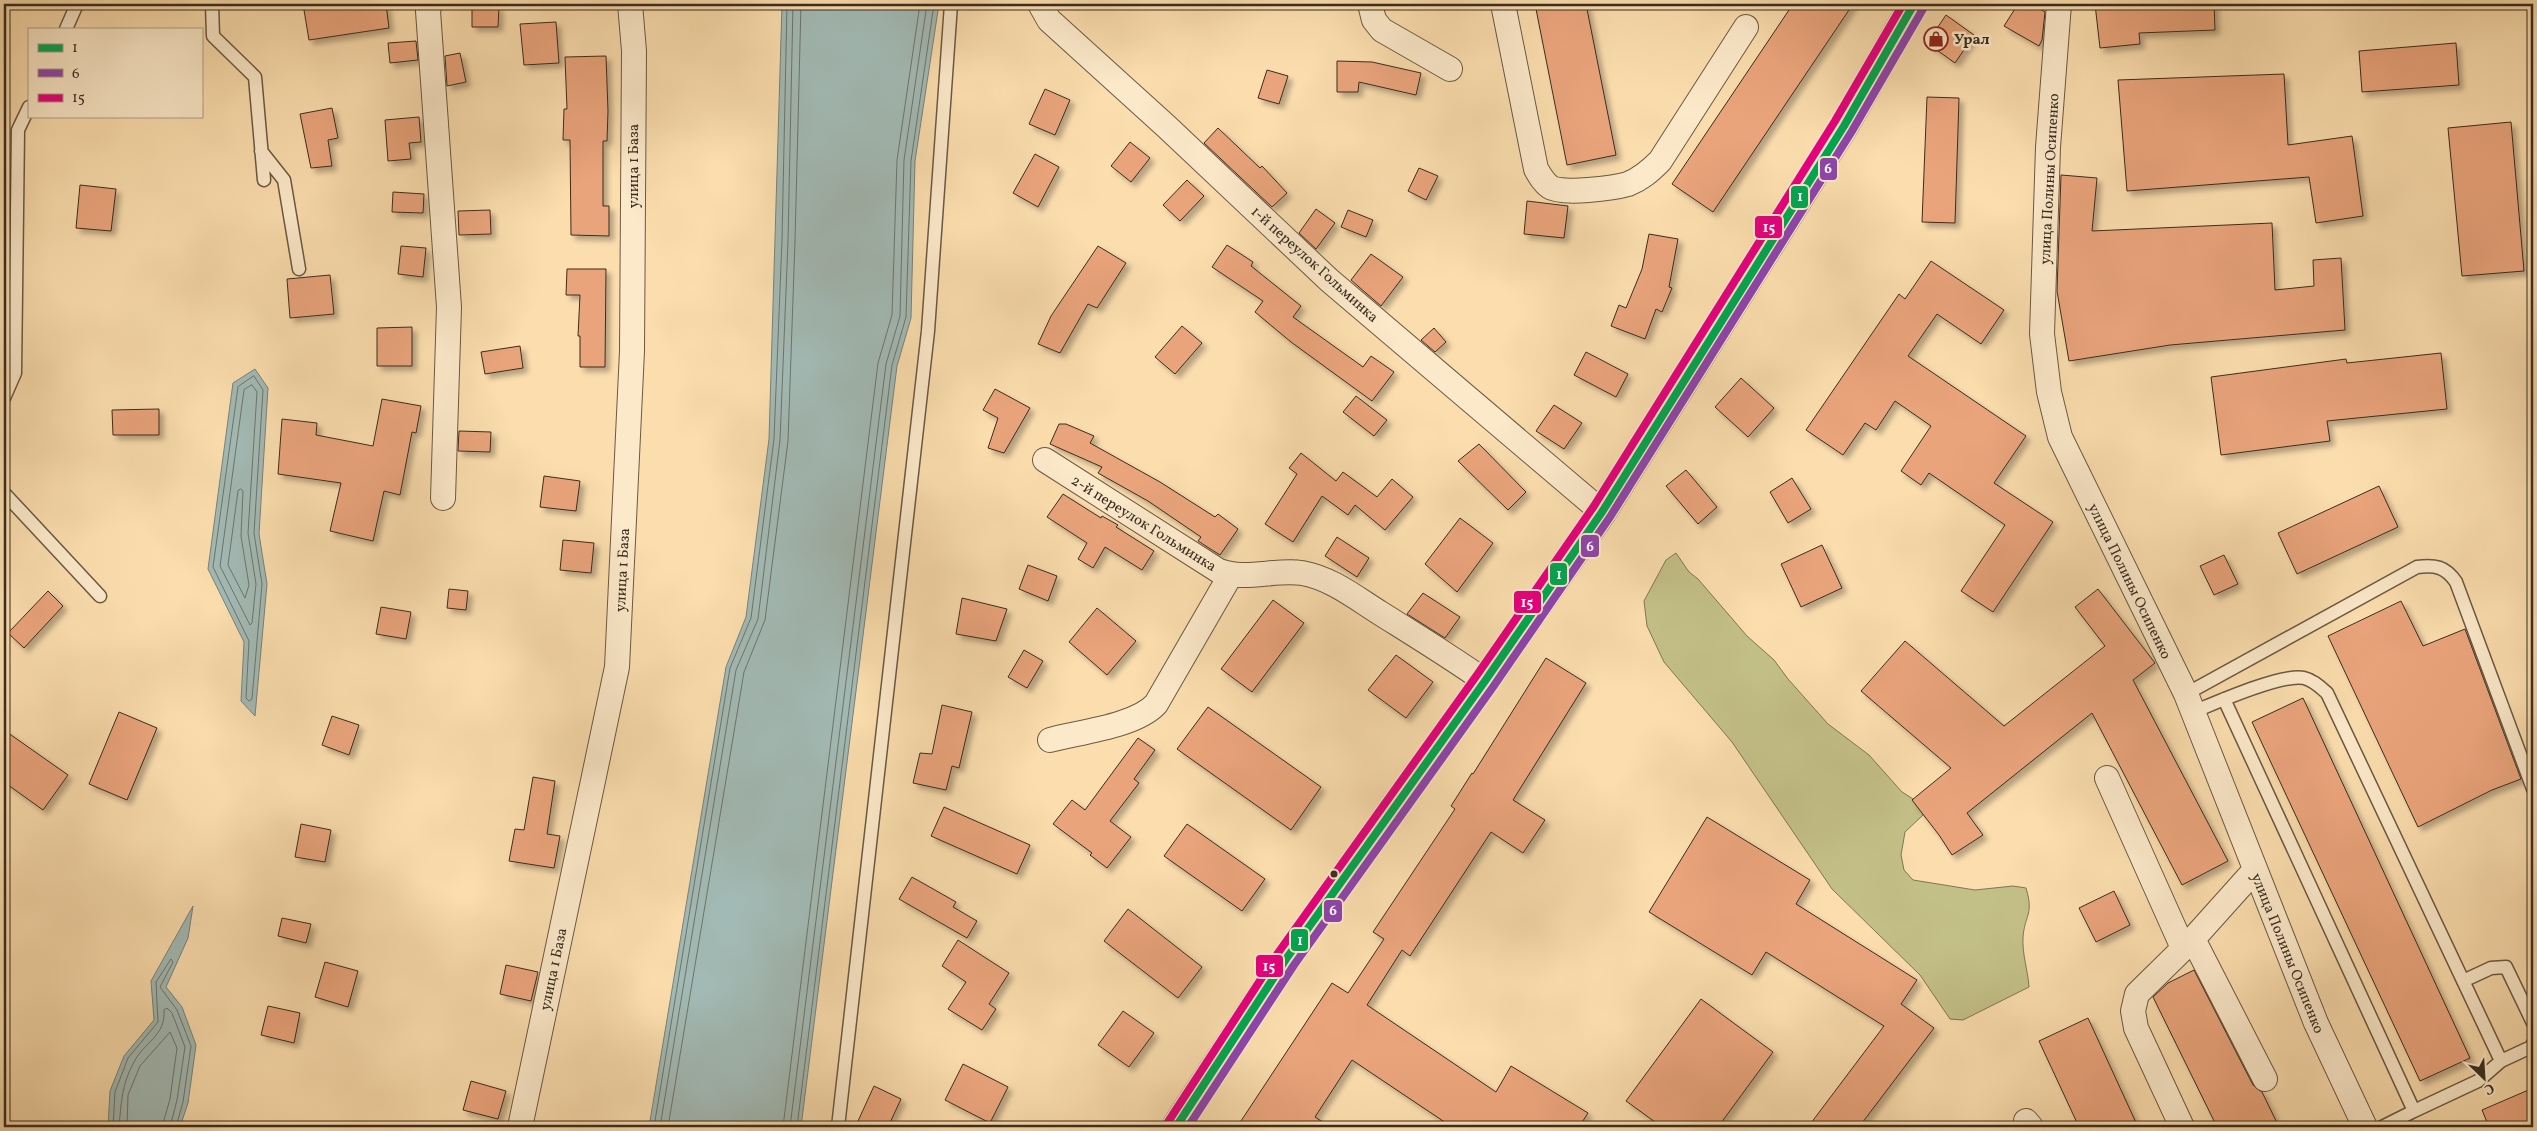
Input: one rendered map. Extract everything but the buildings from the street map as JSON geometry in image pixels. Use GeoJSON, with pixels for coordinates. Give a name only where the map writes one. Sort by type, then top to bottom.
{"type":"FeatureCollection","features":[{"type":"Feature","properties":{"kind":"main road"},"geometry":{"type":"LineString","coordinates":[[1176,1127],[1286,959],[1485,681],[1602,512],[1844,126],[1914,4]]}},
{"type":"Feature","properties":{"kind":"street"},"geometry":{"type":"LineString","coordinates":[[430,4],[428,11],[449,307],[443,498]]}},
{"type":"Feature","properties":{"kind":"street","name":"улица 1 База"},"geometry":{"type":"LineString","coordinates":[[520,1127],[617,667],[632,351],[634,51],[630,4]]}},
{"type":"Feature","properties":{"kind":"street","name":"1-й переулок Гольминка"},"geometry":{"type":"LineString","coordinates":[[1040,4],[1049,20],[1167,127],[1330,280],[1602,512]]}},
{"type":"Feature","properties":{"kind":"street"},"geometry":{"type":"LineString","coordinates":[[1370,4],[1374,20],[1382,30],[1450,69]]}},
{"type":"Feature","properties":{"kind":"street"},"geometry":{"type":"LineString","coordinates":[[1503,4],[1536,169],[1542,180],[1552,188],[1562,192],[1627,184],[1646,175],[1660,161],[1746,28]]}},
{"type":"Feature","properties":{"kind":"street","name":"улица Полины Осипенко"},"geometry":{"type":"LineString","coordinates":[[2059,4],[2048,147],[2042,334],[2049,392],[2060,438],[2189,703],[2254,871],[2316,1022],[2365,1127]]}},
{"type":"Feature","properties":{"kind":"street","name":"2-й переулок Гольминка"},"geometry":{"type":"LineString","coordinates":[[1046,460],[1219,571],[1230,576],[1277,572],[1303,573],[1331,582],[1452,658],[1485,681]]}},
{"type":"Feature","properties":{"kind":"street"},"geometry":{"type":"LineString","coordinates":[[1050,740],[1127,720],[1149,711],[1156,704],[1230,576]]}},
{"type":"Feature","properties":{"kind":"street"},"geometry":{"type":"LineString","coordinates":[[2107,778],[2188,944],[2265,1079]]}},
{"type":"Feature","properties":{"kind":"street"},"geometry":{"type":"LineString","coordinates":[[2182,1127],[2136,1028],[2133,1011],[2137,994],[2188,944],[2254,871]]}},
{"type":"Feature","properties":{"kind":"lane"},"geometry":{"type":"LineString","coordinates":[[66,28],[77,4]]}},
{"type":"Feature","properties":{"kind":"lane"},"geometry":{"type":"LineString","coordinates":[[212,4],[213,36],[255,77],[264,180]]}},
{"type":"Feature","properties":{"kind":"lane"},"geometry":{"type":"LineString","coordinates":[[838,1127],[927,341],[951,4]]}},
{"type":"Feature","properties":{"kind":"lane"},"geometry":{"type":"LineString","coordinates":[[4,398],[15,373],[18,130],[28,109]]}},
{"type":"Feature","properties":{"kind":"lane"},"geometry":{"type":"LineString","coordinates":[[261,151],[284,180],[298,269]]}},
{"type":"Feature","properties":{"kind":"lane"},"geometry":{"type":"LineString","coordinates":[[4,493],[100,596]]}},
{"type":"Feature","properties":{"kind":"lane"},"geometry":{"type":"LineString","coordinates":[[2189,703],[2417,567],[2440,567],[2448,572],[2456,582],[2533,789]]}},
{"type":"Feature","properties":{"kind":"lane"},"geometry":{"type":"LineString","coordinates":[[2189,703],[2224,699],[2287,679],[2303,677],[2314,681],[2327,693],[2501,1061]]}},
{"type":"Feature","properties":{"kind":"lane"},"geometry":{"type":"LineString","coordinates":[[2224,699],[2414,1111]]}},
{"type":"Feature","properties":{"kind":"lane"},"geometry":{"type":"LineString","coordinates":[[2463,981],[2491,968],[2506,967],[2533,1023]]}},
{"type":"Feature","properties":{"kind":"lane"},"geometry":{"type":"LineString","coordinates":[[2382,1127],[2478,1081],[2501,1061],[2531,1047],[2533,1043]]}},
{"type":"Feature","properties":{"kind":"shaded area"},"geometry":{"type":"Polygon","coordinates":[[[1676,553],[1689,572],[1698,579],[1747,636],[1774,660],[1788,679],[1828,724],[1869,755],[1902,792],[1921,804],[1923,815],[1905,832],[1901,855],[1904,870],[1913,880],[1975,890],[2013,886],[2026,888],[2029,909],[2023,943],[2029,987],[1963,1020],[1950,1019],[1920,975],[1832,889],[1732,742],[1664,662],[1647,626],[1644,601],[1666,560],[1676,553]]]}},
{"type":"Feature","properties":{"kind":"water"},"geometry":{"type":"Polygon","coordinates":[[[782,4],[939,4],[915,161],[911,318],[897,366],[801,1127],[649,1127],[726,667],[746,617],[769,439],[782,4]]]}},
{"type":"Feature","properties":{"kind":"water"},"geometry":{"type":"Polygon","coordinates":[[[255,369],[268,388],[259,534],[267,584],[255,716],[241,701],[244,642],[208,569],[233,383],[255,369]]]}},
{"type":"Feature","properties":{"kind":"water"},"geometry":{"type":"Polygon","coordinates":[[[193,906],[188,938],[166,987],[182,1007],[196,1045],[188,1103],[180,1127],[108,1127],[110,1091],[124,1056],[154,1020],[151,981],[193,906]]]}},
{"type":"Feature","properties":{"kind":"transit line","name":"15"},"geometry":{"type":"LineString","coordinates":[[1168,1122],[1278,953],[1477,675],[1594,506],[1835,121],[1903,4]]}},
{"type":"Feature","properties":{"kind":"transit line","name":"1"},"geometry":{"type":"LineString","coordinates":[[1176,1127],[1286,959],[1485,681],[1602,512],[1844,126],[1914,4]]}},
{"type":"Feature","properties":{"kind":"transit line","name":"6"},"geometry":{"type":"LineString","coordinates":[[1188,1127],[1294,965],[1493,687],[1610,517],[1852,131],[1923,9]]}},
{"type":"Feature","properties":{"kind":"place","name":"Урал"},"geometry":{"type":"Point","coordinates":[1936,39]}}]}
